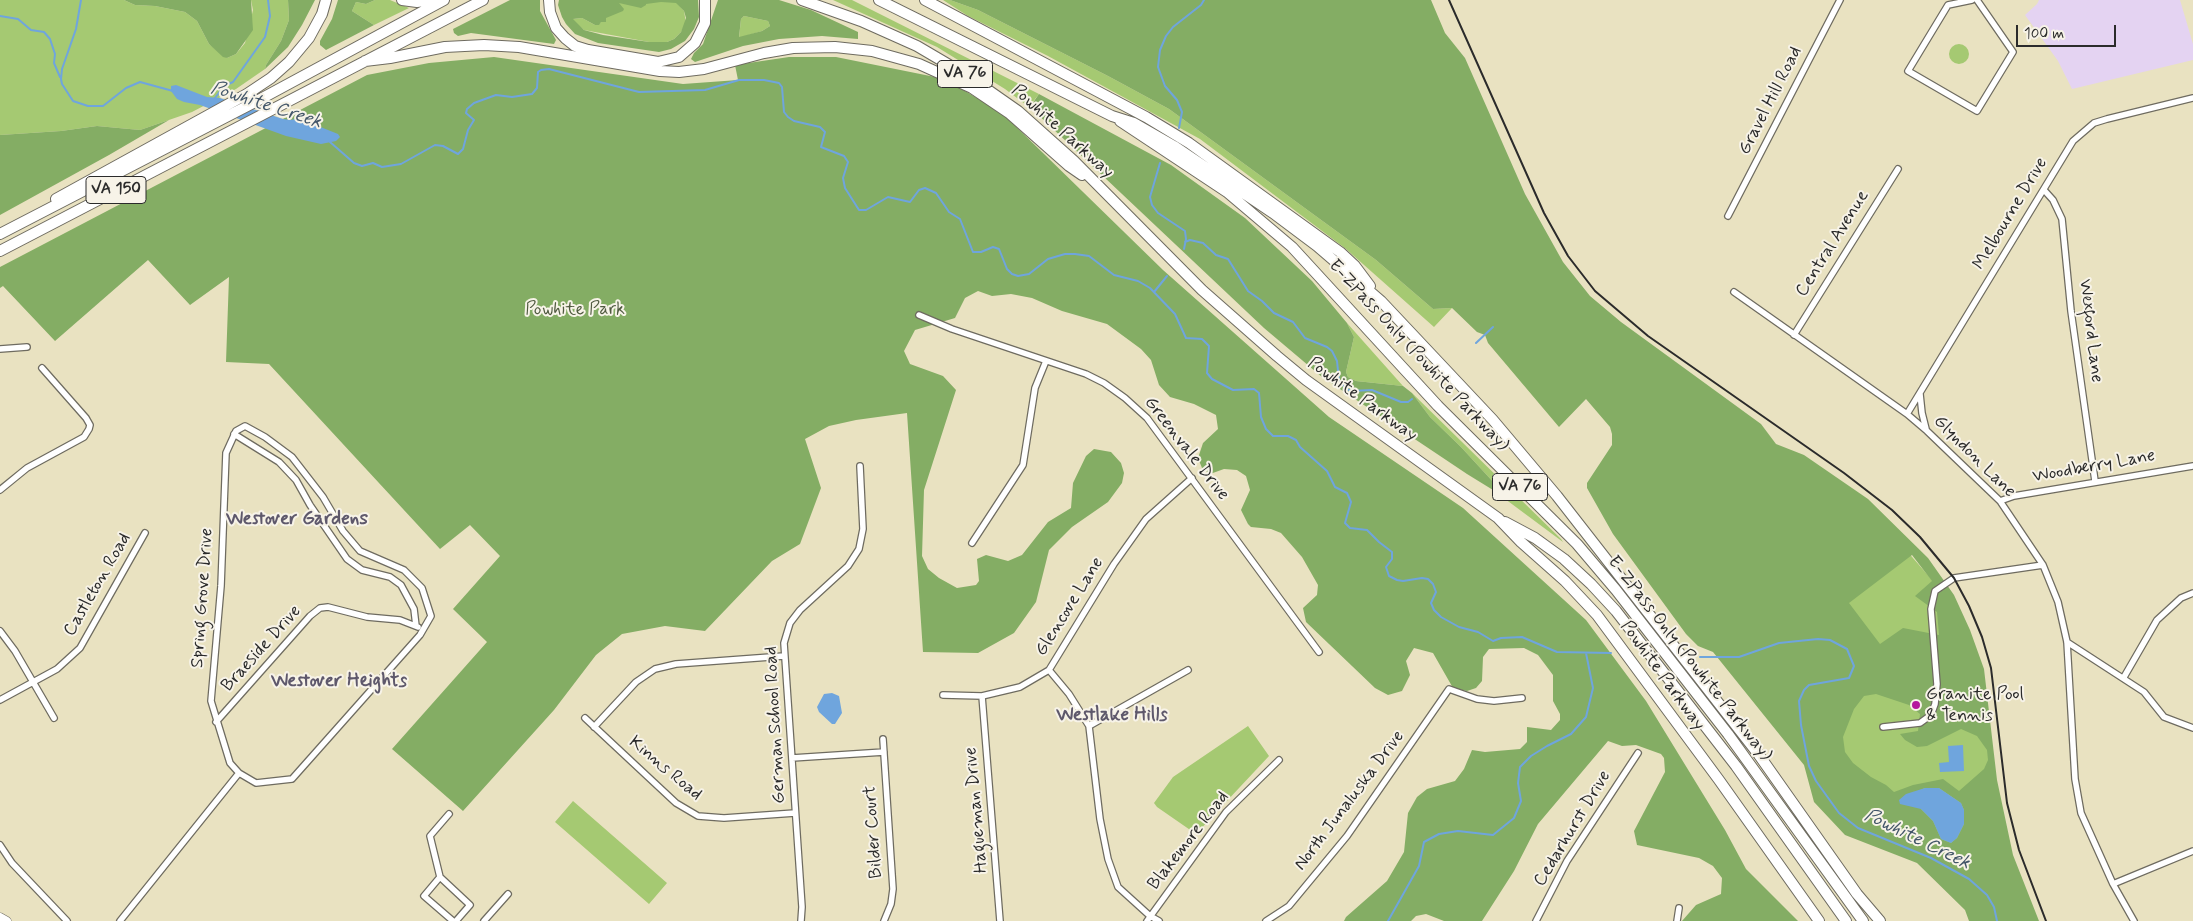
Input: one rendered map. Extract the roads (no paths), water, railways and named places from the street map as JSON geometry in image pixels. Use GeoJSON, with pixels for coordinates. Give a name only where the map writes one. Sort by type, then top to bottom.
{"type":"FeatureCollection","features":[{"type":"Feature","properties":{"kind":"highway"},"geometry":{"type":"LineString","coordinates":[[18,225],[69,191],[271,78],[300,50],[315,28],[326,0]]}},
{"type":"Feature","properties":{"kind":"highway"},"geometry":{"type":"LineString","coordinates":[[402,0],[417,2],[430,0]]}},
{"type":"Feature","properties":{"kind":"highway","name":"VA 150"},"geometry":{"type":"LineString","coordinates":[[0,234],[255,102],[444,0]]}},
{"type":"Feature","properties":{"kind":"highway","name":"VA 150"},"geometry":{"type":"LineString","coordinates":[[0,251],[483,0]]}},
{"type":"Feature","properties":{"kind":"highway"},"geometry":{"type":"LineString","coordinates":[[549,0],[550,12],[556,28],[564,38],[575,46],[658,62],[679,56],[695,43],[705,23],[705,0]]}},
{"type":"Feature","properties":{"kind":"highway","name":"Powhite Parkway"},"geometry":{"type":"LineString","coordinates":[[802,0],[861,20],[894,35],[962,72],[998,97],[1038,127],[1102,188],[1202,290],[1277,356],[1306,380],[1498,518],[1521,542],[1565,581],[1597,615],[1819,921]]}},
{"type":"Feature","properties":{"kind":"highway","name":"Powhite Parkway"},"geometry":{"type":"LineString","coordinates":[[879,0],[1112,116],[1130,121],[1152,133],[1234,186],[1317,246],[1380,301],[1493,420],[1562,503],[1759,755],[1857,894],[1880,921]]}},
{"type":"Feature","properties":{"kind":"highway"},"geometry":{"type":"LineString","coordinates":[[925,0],[1146,117],[1189,143],[1340,252],[1355,266],[1380,301]]}},
{"type":"Feature","properties":{"kind":"highway"},"geometry":{"type":"LineString","coordinates":[[365,61],[445,47],[484,44],[674,72],[704,69],[764,52],[793,48],[842,48],[872,51],[920,64],[972,88],[1009,113],[1069,166],[1102,188]]}},
{"type":"Feature","properties":{"kind":"highway","name":"E-ZPass Only (Powhite Parkway)"},"geometry":{"type":"LineString","coordinates":[[1112,116],[1218,186],[1292,247],[1434,401],[1577,544],[1616,590],[1728,734],[1863,921]]}},
{"type":"Feature","properties":{"kind":"highway","name":"E-ZPass Only (Powhite Parkway)"},"geometry":{"type":"LineString","coordinates":[[1498,518],[1535,538],[1554,552],[1582,575],[1608,601],[1736,766],[1846,921]]}},
{"type":"Feature","properties":{"kind":"main road"},"geometry":{"type":"LineString","coordinates":[[0,917],[7,921]]}},
{"type":"Feature","properties":{"kind":"street","name":"Gravel Hill Road"},"geometry":{"type":"LineString","coordinates":[[1728,216],[1840,0]]}},
{"type":"Feature","properties":{"kind":"street"},"geometry":{"type":"LineString","coordinates":[[1972,0],[1948,5],[1908,71],[1977,111],[2013,52],[1977,0]]}},
{"type":"Feature","properties":{"kind":"street","name":"Melbourne Drive"},"geometry":{"type":"LineString","coordinates":[[1908,414],[2073,141],[2094,124],[2193,98]]}},
{"type":"Feature","properties":{"kind":"street","name":"Central Avenue"},"geometry":{"type":"LineString","coordinates":[[1794,335],[1898,169]]}},
{"type":"Feature","properties":{"kind":"street","name":"Wexford Lane"},"geometry":{"type":"LineString","coordinates":[[2044,190],[2053,200],[2062,219],[2071,311],[2095,481]]}},
{"type":"Feature","properties":{"kind":"street","name":"Glyndon Lane"},"geometry":{"type":"LineString","coordinates":[[1734,292],[1908,414],[2000,501],[2043,565],[2058,602],[2067,642],[2075,779],[2081,813],[2112,884],[2134,921]]}},
{"type":"Feature","properties":{"kind":"street","name":"Greenvale Drive"},"geometry":{"type":"LineString","coordinates":[[919,314],[952,329],[1092,377],[1125,398],[1147,418],[1319,652]]}},
{"type":"Feature","properties":{"kind":"street"},"geometry":{"type":"LineString","coordinates":[[0,349],[27,346]]}},
{"type":"Feature","properties":{"kind":"street"},"geometry":{"type":"LineString","coordinates":[[972,543],[1023,465],[1035,388],[1046,361]]}},
{"type":"Feature","properties":{"kind":"street"},"geometry":{"type":"LineString","coordinates":[[0,490],[27,468],[84,437],[89,429],[90,425],[86,418],[42,368]]}},
{"type":"Feature","properties":{"kind":"street"},"geometry":{"type":"LineString","coordinates":[[1920,394],[1922,413],[1927,431]]}},
{"type":"Feature","properties":{"kind":"street"},"geometry":{"type":"LineString","coordinates":[[120,921],[239,772],[256,783],[292,779],[421,632],[431,616],[422,588],[404,570],[360,551],[343,531],[323,497],[292,457],[265,437],[245,426],[236,431],[234,434],[279,462],[296,480],[310,505],[347,559],[362,570],[390,577],[401,585],[414,609],[416,626]]}},
{"type":"Feature","properties":{"kind":"street","name":"Spring Grove Drive"},"geometry":{"type":"LineString","coordinates":[[234,434],[226,453],[221,586],[211,701],[230,763],[239,772]]}},
{"type":"Feature","properties":{"kind":"street","name":"German School Road"},"geometry":{"type":"LineString","coordinates":[[801,921],[802,907],[784,656],[786,632],[795,616],[848,566],[859,549],[863,529],[860,466]]}},
{"type":"Feature","properties":{"kind":"street","name":"Woodberry Lane"},"geometry":{"type":"LineString","coordinates":[[2000,501],[2014,496],[2095,481],[2193,466]]}},
{"type":"Feature","properties":{"kind":"street","name":"Glencove Lane"},"geometry":{"type":"LineString","coordinates":[[943,695],[982,696],[1020,687],[1049,670],[1114,564],[1146,519],[1192,478]]}},
{"type":"Feature","properties":{"kind":"street","name":"Castleton Road"},"geometry":{"type":"LineString","coordinates":[[0,700],[57,670],[80,648],[145,533]]}},
{"type":"Feature","properties":{"kind":"street"},"geometry":{"type":"LineString","coordinates":[[1883,727],[1920,723],[1931,715],[1933,710],[1936,684],[1931,609],[1935,591],[1954,578],[2043,565]]}},
{"type":"Feature","properties":{"kind":"street"},"geometry":{"type":"LineString","coordinates":[[2124,677],[2157,620],[2181,598],[2193,593]]}},
{"type":"Feature","properties":{"kind":"street","name":"Braeside Drive"},"geometry":{"type":"LineString","coordinates":[[216,722],[310,616],[320,608],[328,607],[367,617],[400,620],[416,626],[421,632]]}},
{"type":"Feature","properties":{"kind":"street"},"geometry":{"type":"LineString","coordinates":[[0,631],[15,651],[54,718]]}},
{"type":"Feature","properties":{"kind":"street"},"geometry":{"type":"LineString","coordinates":[[2067,642],[2124,677],[2144,692],[2164,717],[2193,728]]}},
{"type":"Feature","properties":{"kind":"street"},"geometry":{"type":"LineString","coordinates":[[594,727],[636,682],[655,669],[676,664],[784,656]]}},
{"type":"Feature","properties":{"kind":"street"},"geometry":{"type":"LineString","coordinates":[[1049,670],[1069,694],[1089,726],[1100,819],[1108,859],[1118,887],[1149,918],[1159,921]]}},
{"type":"Feature","properties":{"kind":"street"},"geometry":{"type":"LineString","coordinates":[[1089,726],[1188,670]]}},
{"type":"Feature","properties":{"kind":"street","name":"North Junaluska Drive"},"geometry":{"type":"LineString","coordinates":[[1266,921],[1289,906],[1347,836],[1449,689],[1477,699],[1494,701],[1522,698]]}},
{"type":"Feature","properties":{"kind":"street","name":"Hagueman Drive"},"geometry":{"type":"LineString","coordinates":[[982,696],[1000,921]]}},
{"type":"Feature","properties":{"kind":"street","name":"Kinns Road"},"geometry":{"type":"LineString","coordinates":[[585,718],[676,803],[698,816],[724,818],[795,813]]}},
{"type":"Feature","properties":{"kind":"street","name":"Bilder Court"},"geometry":{"type":"LineString","coordinates":[[883,739],[893,889],[892,904],[884,921]]}},
{"type":"Feature","properties":{"kind":"street"},"geometry":{"type":"LineString","coordinates":[[792,758],[884,752]]}},
{"type":"Feature","properties":{"kind":"street","name":"Cedarhurst Drive"},"geometry":{"type":"LineString","coordinates":[[1536,921],[1568,861],[1638,753]]}},
{"type":"Feature","properties":{"kind":"street","name":"Blakemore Road"},"geometry":{"type":"LineString","coordinates":[[1149,918],[1226,812],[1279,760]]}},
{"type":"Feature","properties":{"kind":"street"},"geometry":{"type":"LineString","coordinates":[[440,877],[424,896],[455,921],[470,905],[440,877],[430,836],[449,814]]}},
{"type":"Feature","properties":{"kind":"street"},"geometry":{"type":"LineString","coordinates":[[0,845],[18,870],[67,921]]}},
{"type":"Feature","properties":{"kind":"street"},"geometry":{"type":"LineString","coordinates":[[2112,884],[2193,851]]}},
{"type":"Feature","properties":{"kind":"street"},"geometry":{"type":"LineString","coordinates":[[484,921],[508,894]]}},
{"type":"Feature","properties":{"kind":"street"},"geometry":{"type":"LineString","coordinates":[[1677,921],[1679,908]]}},
{"type":"Feature","properties":{"kind":"water"},"geometry":{"type":"Polygon","coordinates":[[[176,85],[207,97],[220,98],[283,119],[291,120],[298,118],[338,134],[340,137],[336,141],[321,144],[286,136],[200,105],[177,99],[171,91],[171,86],[176,85]]]}},
{"type":"Feature","properties":{"kind":"water"},"geometry":{"type":"Polygon","coordinates":[[[832,693],[839,696],[842,713],[835,724],[832,724],[819,712],[817,707],[824,694],[832,693]]]}},
{"type":"Feature","properties":{"kind":"water"},"geometry":{"type":"Polygon","coordinates":[[[1963,745],[1964,771],[1940,772],[1939,763],[1949,762],[1948,746],[1963,745]]]}},
{"type":"Feature","properties":{"kind":"water"},"geometry":{"type":"Polygon","coordinates":[[[1925,788],[1939,788],[1961,803],[1964,810],[1964,824],[1957,838],[1951,843],[1941,839],[1933,821],[1921,809],[1900,804],[1899,800],[1906,794],[1925,788]]]}},
{"type":"Feature","properties":{"kind":"waterway","name":"Powhite Creek"},"geometry":{"type":"LineString","coordinates":[[81,0],[76,29],[62,69],[61,79],[62,84],[73,101],[88,106],[103,106],[126,88],[140,82],[173,91]]}},
{"type":"Feature","properties":{"kind":"waterway"},"geometry":{"type":"LineString","coordinates":[[215,98],[224,86],[233,82],[265,37],[270,16],[268,0]]}},
{"type":"Feature","properties":{"kind":"waterway"},"geometry":{"type":"LineString","coordinates":[[1179,128],[1182,112],[1177,100],[1165,86],[1158,67],[1160,50],[1166,36],[1173,27],[1201,5],[1204,0]]}},
{"type":"Feature","properties":{"kind":"waterway","name":"Powhite Creek"},"geometry":{"type":"LineString","coordinates":[[0,16],[18,19],[31,30],[44,32],[50,39],[55,54],[54,63],[60,77]]}},
{"type":"Feature","properties":{"kind":"waterway","name":"Powhite Creek"},"geometry":{"type":"LineString","coordinates":[[330,142],[354,163],[362,166],[373,163],[382,167],[401,164],[435,145],[443,146],[458,154],[463,149],[468,130],[474,120],[466,113],[467,109],[474,103],[496,95],[512,97],[532,94],[537,88],[538,72],[541,70],[549,69],[639,92],[705,90],[739,80],[764,80],[779,83],[782,87],[784,112],[788,117],[794,121],[820,127],[825,132],[821,147],[844,156],[848,162],[843,178],[845,188],[859,210],[866,210],[888,197],[910,202],[919,190],[925,188],[936,193],[949,212],[960,219],[973,252],[981,252],[993,247],[999,249],[1007,269],[1012,274],[1018,276],[1029,274],[1048,259],[1065,254],[1075,254],[1089,256],[1114,275],[1138,281],[1150,288],[1175,314],[1186,338],[1202,339],[1209,346],[1207,373],[1212,379],[1233,390],[1254,389],[1259,393],[1261,417],[1266,429],[1273,436],[1288,436],[1296,440],[1300,447],[1327,471],[1335,487],[1347,493],[1351,502],[1345,523],[1350,528],[1367,530],[1392,552],[1392,559],[1386,567],[1389,576],[1403,581],[1428,579],[1433,584],[1436,592],[1431,603],[1434,610],[1441,617],[1459,627],[1478,632],[1493,641],[1501,638],[1522,637],[1557,652],[1611,653]]}},
{"type":"Feature","properties":{"kind":"waterway"},"geometry":{"type":"LineString","coordinates":[[1160,163],[1150,197],[1152,205],[1158,213],[1185,231],[1184,249]]}},
{"type":"Feature","properties":{"kind":"waterway"},"geometry":{"type":"LineString","coordinates":[[1185,242],[1190,240],[1203,243],[1216,255],[1228,259],[1248,291],[1274,313],[1293,322],[1305,338],[1332,351],[1337,361],[1339,380],[1345,388],[1351,391],[1372,390],[1401,402],[1408,402],[1412,399]]}},
{"type":"Feature","properties":{"kind":"waterway"},"geometry":{"type":"LineString","coordinates":[[1154,292],[1167,276]]}},
{"type":"Feature","properties":{"kind":"waterway"},"geometry":{"type":"LineString","coordinates":[[1476,343],[1493,327]]}},
{"type":"Feature","properties":{"kind":"waterway","name":"Powhite Creek"},"geometry":{"type":"LineString","coordinates":[[1700,657],[1739,657],[1779,643],[1818,639],[1830,640],[1847,649],[1854,666],[1849,678],[1809,685],[1804,690],[1799,701],[1801,725],[1809,766],[1816,781],[1839,813],[1858,828],[1931,858],[1969,879],[1987,895],[1994,907],[1997,921]]}},
{"type":"Feature","properties":{"kind":"waterway"},"geometry":{"type":"LineString","coordinates":[[1388,921],[1419,866],[1424,842],[1439,834],[1458,831],[1493,835],[1514,818],[1521,801],[1518,783],[1520,767],[1531,756],[1571,734],[1586,717],[1593,688],[1586,653]]}},
{"type":"Feature","properties":{"kind":"railway"},"geometry":{"type":"LineString","coordinates":[[1449,0],[1544,213],[1568,256],[1595,291],[1648,336],[1844,473],[1892,510],[1920,537],[1954,578],[1969,606],[1982,637],[1991,668],[2007,803],[2019,850],[2046,921]]}},
{"type":"Feature","properties":{"kind":"place","name":"Granite Pool & Tennis"},"geometry":{"type":"Point","coordinates":[1916,705]}},
{"type":"Feature","properties":{"kind":"district","name":"Westover Gardens"},"geometry":{"type":"Point","coordinates":[297,520]}},
{"type":"Feature","properties":{"kind":"district","name":"Westover Heights"},"geometry":{"type":"Point","coordinates":[339,682]}},
{"type":"Feature","properties":{"kind":"district","name":"Westlake Hills"},"geometry":{"type":"Point","coordinates":[1112,716]}},
{"type":"Feature","properties":{"kind":"park label","name":"Powhite Park"},"geometry":{"type":"Point","coordinates":[575,310]}}]}
